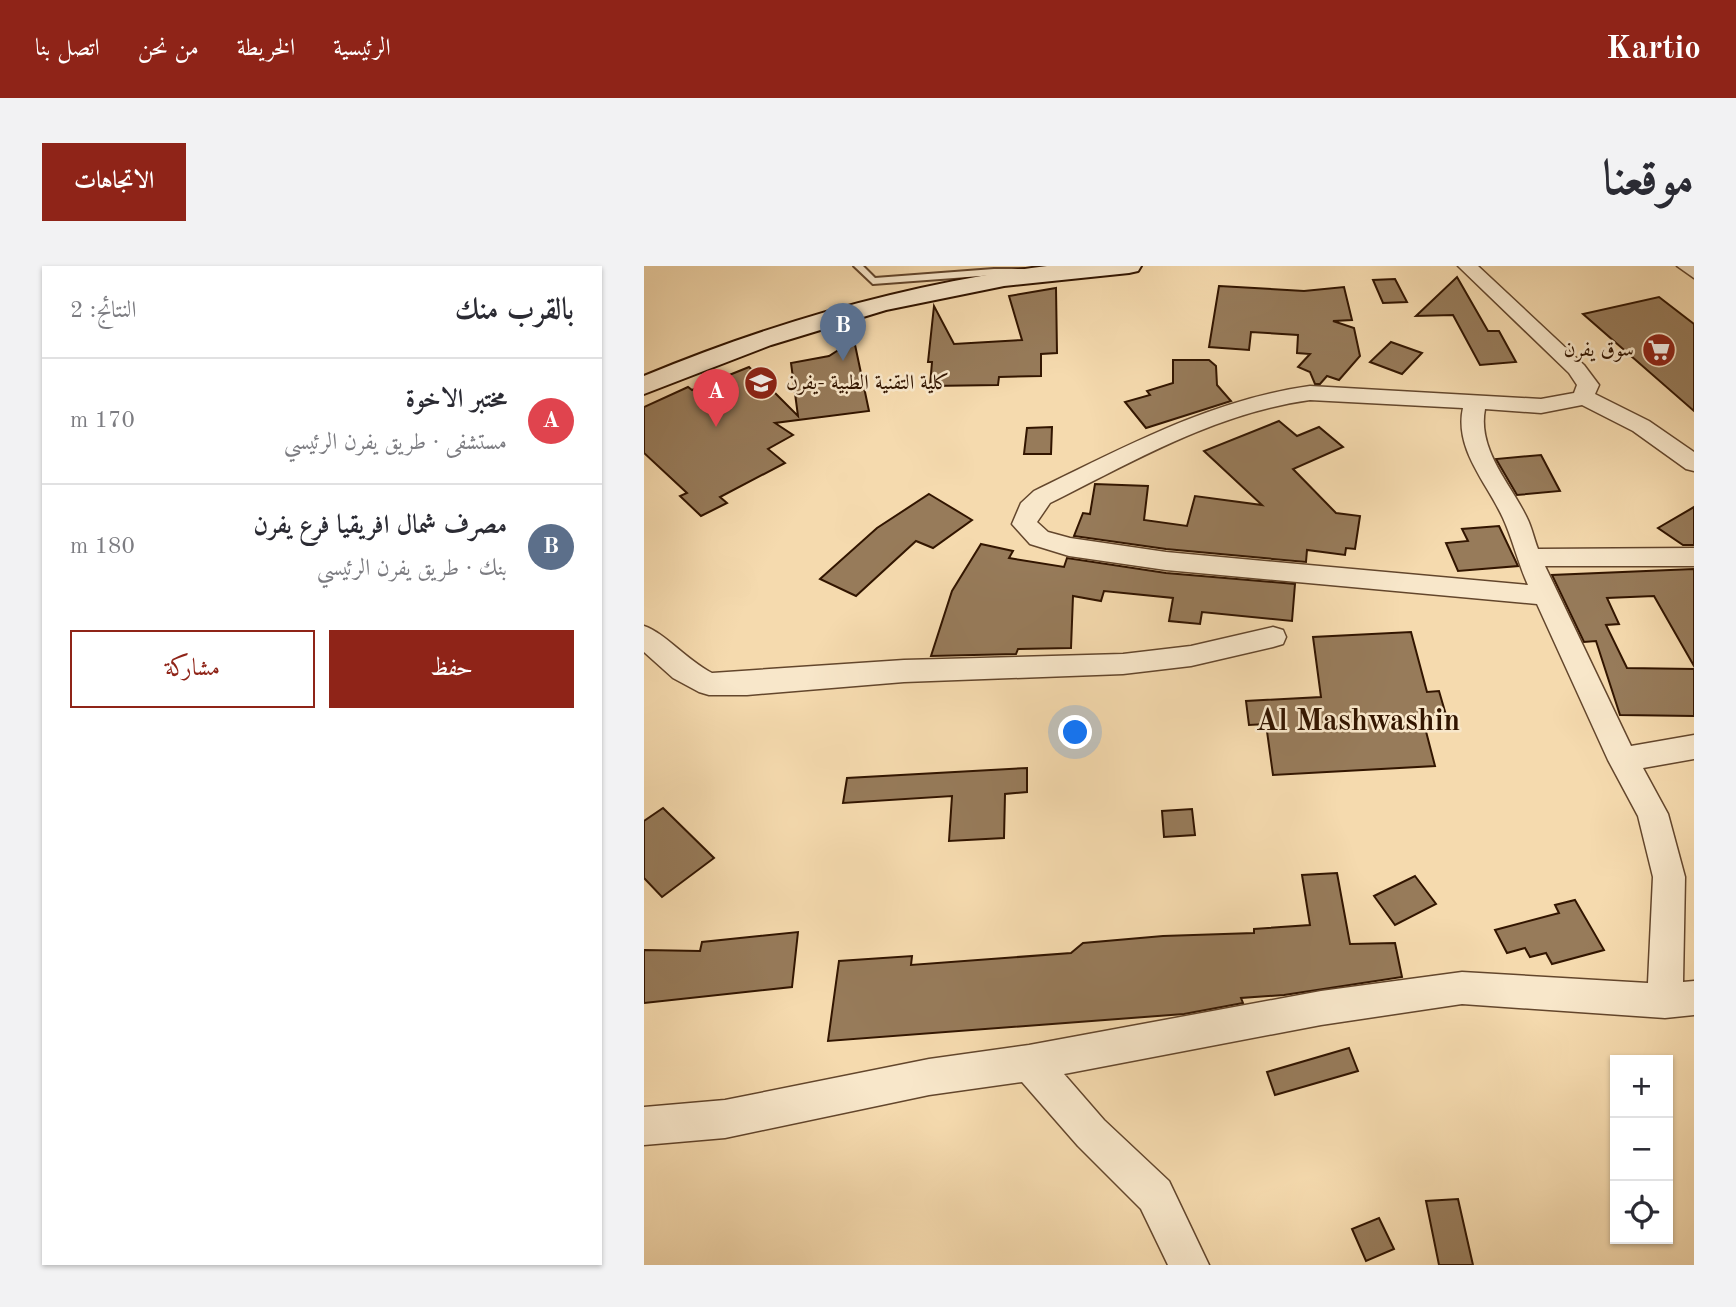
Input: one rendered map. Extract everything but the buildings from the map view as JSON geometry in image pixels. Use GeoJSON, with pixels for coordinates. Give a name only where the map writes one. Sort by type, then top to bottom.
{"type":"FeatureCollection","features":[{"type":"Feature","properties":{"kind":"main road"},"geometry":{"type":"LineString","coordinates":[[644,386],[744,344],[811,322],[912,296],[1046,272],[1129,266]]}},
{"type":"Feature","properties":{"kind":"street"},"geometry":{"type":"LineString","coordinates":[[1467,266],[1577,369],[1588,385],[1583,397]]}},
{"type":"Feature","properties":{"kind":"street"},"geometry":{"type":"LineString","coordinates":[[1685,266],[1694,272]]}},
{"type":"Feature","properties":{"kind":"street"},"geometry":{"type":"LineString","coordinates":[[1546,596],[1166,561],[1069,547],[1039,538],[1024,524],[1030,509],[1042,497],[1188,428],[1264,398],[1310,393],[1475,404],[1551,405],[1583,397],[1625,414],[1656,433],[1694,464]]}},
{"type":"Feature","properties":{"kind":"street"},"geometry":{"type":"LineString","coordinates":[[644,1126],[725,1119],[929,1077],[1029,1063],[1321,1008],[1462,988],[1680,999],[1669,877],[1653,814],[1623,760],[1528,558],[1516,520],[1474,443],[1471,423],[1475,404]]}},
{"type":"Feature","properties":{"kind":"street"},"geometry":{"type":"LineString","coordinates":[[1528,558],[1694,557]]}},
{"type":"Feature","properties":{"kind":"street"},"geometry":{"type":"LineString","coordinates":[[644,636],[683,671],[709,684],[747,684],[904,671],[1123,664],[1191,656],[1273,637]]}},
{"type":"Feature","properties":{"kind":"street"},"geometry":{"type":"LineString","coordinates":[[1623,760],[1694,747]]}},
{"type":"Feature","properties":{"kind":"street"},"geometry":{"type":"LineString","coordinates":[[1029,1063],[1091,1133],[1155,1195],[1189,1265]]}},
{"type":"Feature","properties":{"kind":"lane"},"geometry":{"type":"LineString","coordinates":[[858,266],[873,281],[943,278],[1001,270],[1046,272]]}},
{"type":"Feature","properties":{"kind":"place","name":"سوق يفرن"},"geometry":{"type":"Point","coordinates":[1659,350]}},
{"type":"Feature","properties":{"kind":"place","name":"مصرف شمال افريقيا فرع يفرن"},"geometry":{"type":"Point","coordinates":[843,361]}},
{"type":"Feature","properties":{"kind":"place","name":"كلية التقنية الطبية -يفرن"},"geometry":{"type":"Point","coordinates":[761,383]}},
{"type":"Feature","properties":{"kind":"place","name":"مختبر الاخوة"},"geometry":{"type":"Point","coordinates":[716,427]}},
{"type":"Feature","properties":{"kind":"district","name":"Al Mashwashin"},"geometry":{"type":"Point","coordinates":[1358,722]}}]}
